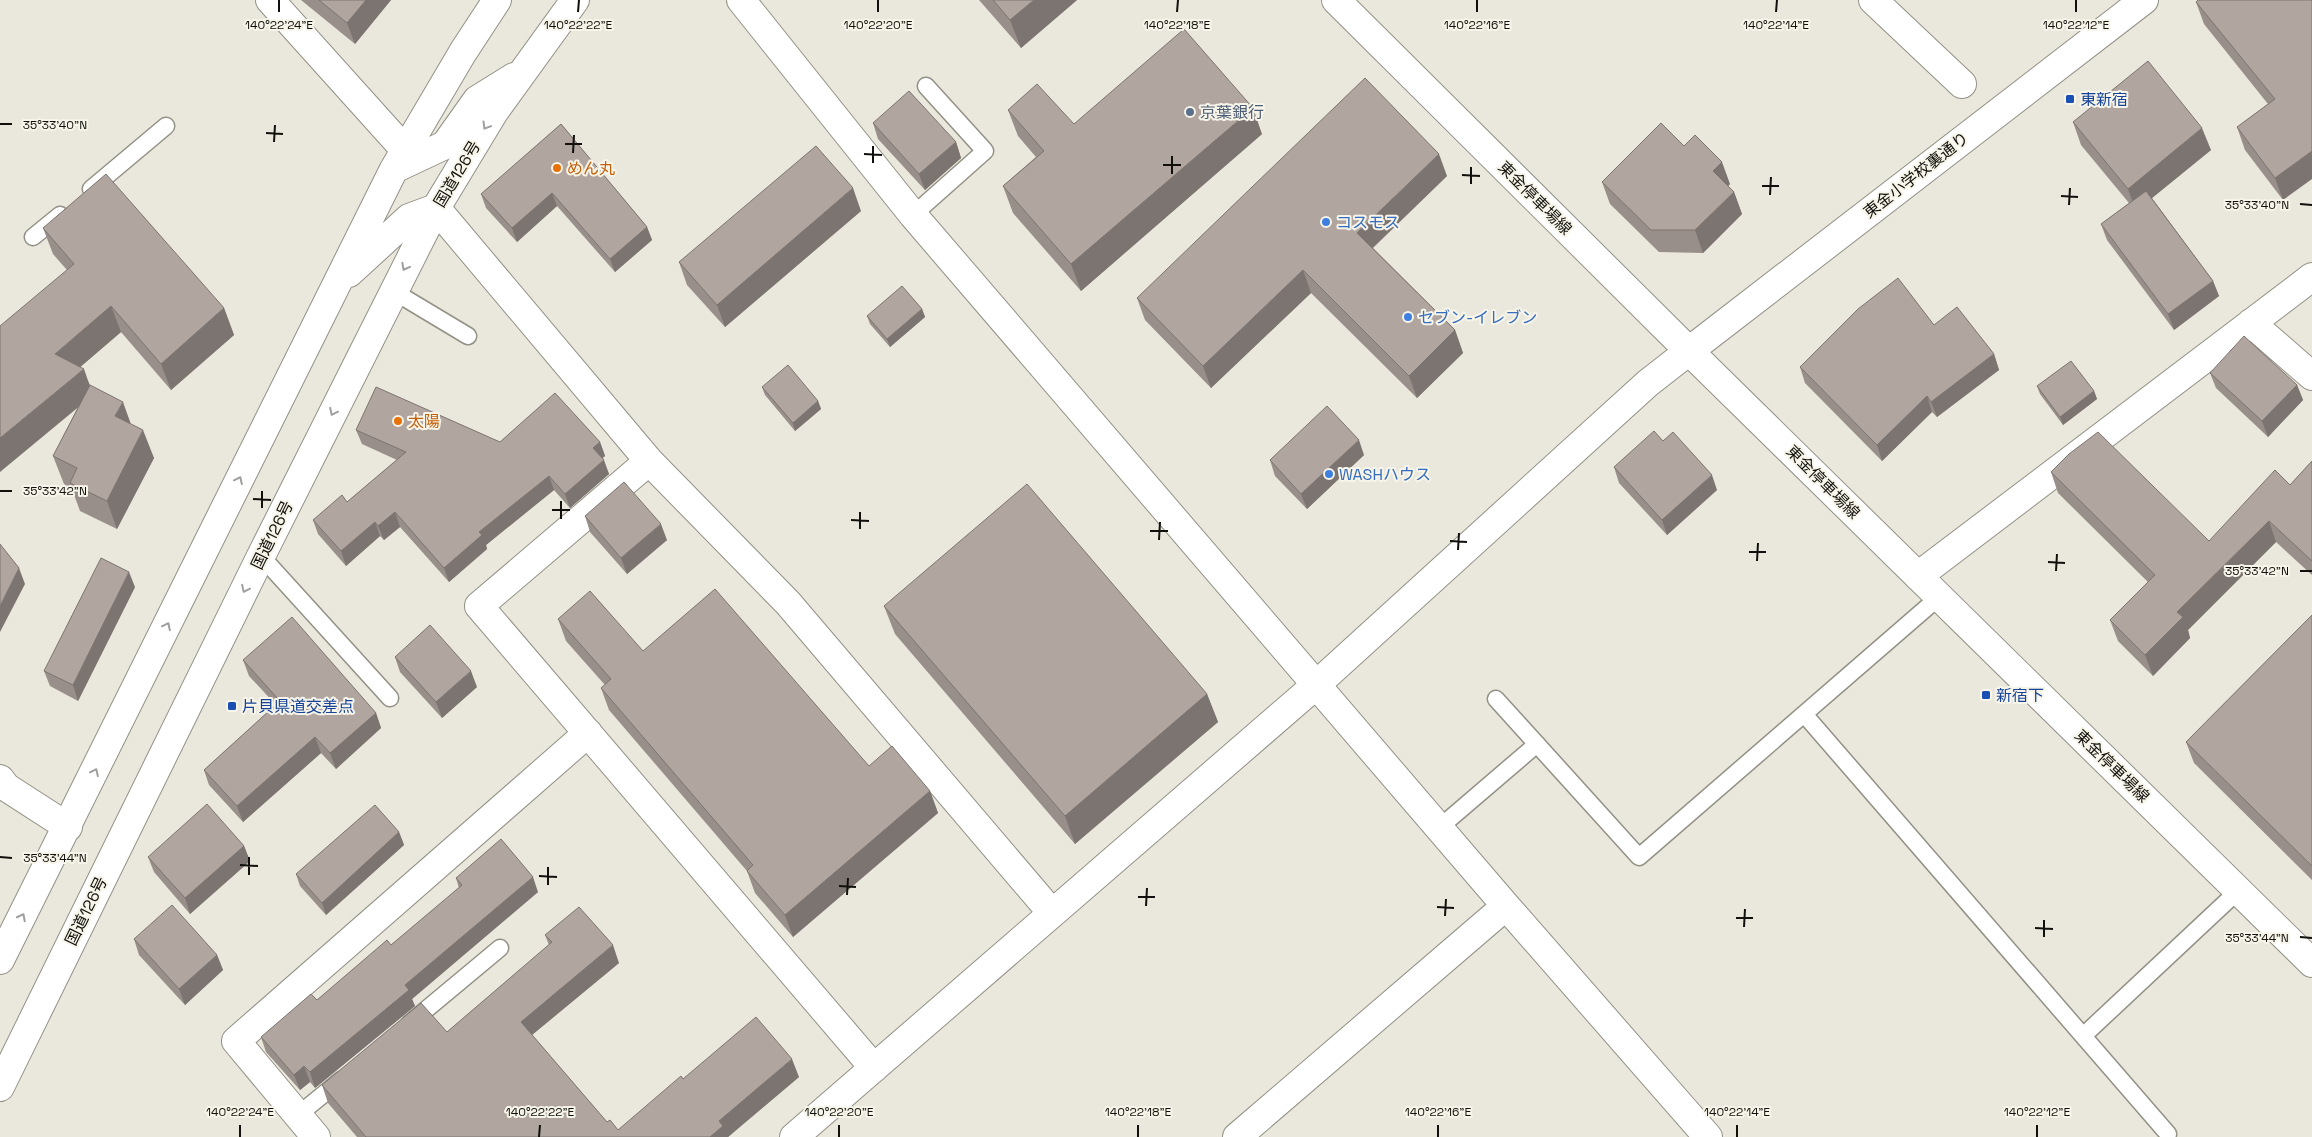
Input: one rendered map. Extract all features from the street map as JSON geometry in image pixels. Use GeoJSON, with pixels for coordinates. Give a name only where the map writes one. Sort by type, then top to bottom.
{"type":"FeatureCollection","features":[{"type":"Feature","properties":{"kind":"main road"},"geometry":{"type":"LineString","coordinates":[[270,0],[400,160]]}},
{"type":"Feature","properties":{"kind":"main road"},"geometry":{"type":"LineString","coordinates":[[0,960],[68,827],[336,284],[400,160],[462,52],[497,0]]}},
{"type":"Feature","properties":{"kind":"main road","name":"国道126号"},"geometry":{"type":"LineString","coordinates":[[0,1087],[261,556],[436,208],[494,112],[574,0]]}},
{"type":"Feature","properties":{"kind":"main road"},"geometry":{"type":"LineString","coordinates":[[741,0],[914,215],[1506,906],[1693,1132]]}},
{"type":"Feature","properties":{"kind":"main road","name":"東金停車場線"},"geometry":{"type":"LineString","coordinates":[[1336,0],[2312,963]]}},
{"type":"Feature","properties":{"kind":"main road"},"geometry":{"type":"LineString","coordinates":[[1873,0],[1962,84]]}},
{"type":"Feature","properties":{"kind":"main road","name":"東金小学校裏通り"},"geometry":{"type":"LineString","coordinates":[[794,1137],[1316,685],[1648,383],[2144,0]]}},
{"type":"Feature","properties":{"kind":"main road"},"geometry":{"type":"LineString","coordinates":[[400,160],[445,145],[476,100],[522,73]]}},
{"type":"Feature","properties":{"kind":"main road"},"geometry":{"type":"LineString","coordinates":[[336,284],[409,218],[436,208],[649,461],[788,603],[1052,914]]}},
{"type":"Feature","properties":{"kind":"main road"},"geometry":{"type":"LineString","coordinates":[[1918,576],[2312,276]]}},
{"type":"Feature","properties":{"kind":"main road"},"geometry":{"type":"LineString","coordinates":[[2252,323],[2312,376]]}},
{"type":"Feature","properties":{"kind":"main road"},"geometry":{"type":"LineString","coordinates":[[649,461],[479,606],[874,1068]]}},
{"type":"Feature","properties":{"kind":"main road"},"geometry":{"type":"LineString","coordinates":[[316,1137],[236,1041],[588,733]]}},
{"type":"Feature","properties":{"kind":"main road"},"geometry":{"type":"LineString","coordinates":[[0,779],[6,786],[68,827]]}},
{"type":"Feature","properties":{"kind":"main road"},"geometry":{"type":"LineString","coordinates":[[1238,1137],[1506,906]]}},
{"type":"Feature","properties":{"kind":"lane"},"geometry":{"type":"LineString","coordinates":[[914,215],[985,151],[926,86]]}},
{"type":"Feature","properties":{"kind":"lane"},"geometry":{"type":"LineString","coordinates":[[34,237],[166,126]]}},
{"type":"Feature","properties":{"kind":"lane"},"geometry":{"type":"LineString","coordinates":[[393,291],[468,336]]}},
{"type":"Feature","properties":{"kind":"lane"},"geometry":{"type":"LineString","coordinates":[[261,556],[390,698]]}},
{"type":"Feature","properties":{"kind":"lane"},"geometry":{"type":"LineString","coordinates":[[1496,699],[1639,857],[1940,597]]}},
{"type":"Feature","properties":{"kind":"lane"},"geometry":{"type":"LineString","coordinates":[[1804,714],[2168,1134]]}},
{"type":"Feature","properties":{"kind":"lane"},"geometry":{"type":"LineString","coordinates":[[1439,828],[1537,744]]}},
{"type":"Feature","properties":{"kind":"lane"},"geometry":{"type":"LineString","coordinates":[[2083,1036],[2239,890]]}},
{"type":"Feature","properties":{"kind":"lane"},"geometry":{"type":"LineString","coordinates":[[395,1035],[500,948]]}},
{"type":"Feature","properties":{"kind":"lane"},"geometry":{"type":"LineString","coordinates":[[298,1115],[350,1072]]}},
{"type":"Feature","properties":{"kind":"building"},"geometry":{"type":"Polygon","coordinates":[[[319,0],[366,0],[347,23],[319,0]]]}},
{"type":"Feature","properties":{"kind":"building"},"geometry":{"type":"Polygon","coordinates":[[[993,0],[1034,0],[1010,20],[993,0]]]}},
{"type":"Feature","properties":{"kind":"building"},"geometry":{"type":"Polygon","coordinates":[[[2198,0],[2312,0],[2312,151],[2275,178],[2237,127],[2275,99],[2196,2],[2198,0]]]}},
{"type":"Feature","properties":{"kind":"building"},"geometry":{"type":"Polygon","coordinates":[[[1184,29],[1253,108],[1071,264],[1003,186],[1044,151],[1008,110],[1037,84],[1074,124],[1184,29]]]}},
{"type":"Feature","properties":{"kind":"building"},"geometry":{"type":"Polygon","coordinates":[[[2148,61],[2202,128],[2128,189],[2073,122],[2148,61]]]}},
{"type":"Feature","properties":{"kind":"building"},"geometry":{"type":"Polygon","coordinates":[[[1365,78],[1439,154],[1357,233],[1455,330],[1409,376],[1303,270],[1203,366],[1137,298],[1365,78]]]}},
{"type":"Feature","properties":{"kind":"building"},"geometry":{"type":"Polygon","coordinates":[[[909,91],[956,142],[919,174],[873,123],[909,91]]]}},
{"type":"Feature","properties":{"kind":"building"},"geometry":{"type":"Polygon","coordinates":[[[1661,123],[1684,146],[1695,135],[1722,162],[1713,171],[1734,192],[1695,230],[1651,230],[1602,182],[1661,123]]]}},
{"type":"Feature","properties":{"kind":"building"},"geometry":{"type":"Polygon","coordinates":[[[561,124],[647,227],[610,259],[552,193],[512,228],[481,194],[561,124]]]}},
{"type":"Feature","properties":{"kind":"building"},"geometry":{"type":"Polygon","coordinates":[[[816,146],[853,188],[717,305],[679,262],[816,146]]]}},
{"type":"Feature","properties":{"kind":"building"},"geometry":{"type":"Polygon","coordinates":[[[106,174],[224,308],[161,364],[111,306],[55,354],[84,369],[0,438],[0,326],[74,264],[43,228],[106,174]]]}},
{"type":"Feature","properties":{"kind":"building"},"geometry":{"type":"Polygon","coordinates":[[[2146,191],[2213,281],[2168,314],[2101,224],[2146,191]]]}},
{"type":"Feature","properties":{"kind":"building"},"geometry":{"type":"Polygon","coordinates":[[[1898,278],[1934,325],[1957,307],[1994,354],[1931,402],[1927,396],[1877,445],[1800,367],[1858,309],[1898,278]]]}},
{"type":"Feature","properties":{"kind":"building"},"geometry":{"type":"Polygon","coordinates":[[[902,286],[922,309],[887,339],[867,316],[902,286]]]}},
{"type":"Feature","properties":{"kind":"building"},"geometry":{"type":"Polygon","coordinates":[[[2244,336],[2297,385],[2262,421],[2210,373],[2244,336]]]}},
{"type":"Feature","properties":{"kind":"building"},"geometry":{"type":"Polygon","coordinates":[[[2071,361],[2094,391],[2060,417],[2037,386],[2071,361]]]}},
{"type":"Feature","properties":{"kind":"building"},"geometry":{"type":"Polygon","coordinates":[[[788,365],[818,401],[793,423],[762,387],[788,365]]]}},
{"type":"Feature","properties":{"kind":"building"},"geometry":{"type":"Polygon","coordinates":[[[90,385],[123,402],[115,416],[143,430],[107,501],[70,483],[77,468],[53,456],[90,385]]]}},
{"type":"Feature","properties":{"kind":"building"},"geometry":{"type":"Polygon","coordinates":[[[376,387],[500,442],[555,393],[600,442],[593,448],[604,460],[565,494],[549,476],[479,532],[482,535],[444,568],[395,512],[378,526],[375,522],[341,551],[313,520],[342,495],[347,502],[406,452],[356,430],[376,387]]]}},
{"type":"Feature","properties":{"kind":"building"},"geometry":{"type":"Polygon","coordinates":[[[1327,406],[1359,440],[1301,494],[1270,460],[1327,406]]]}},
{"type":"Feature","properties":{"kind":"building"},"geometry":{"type":"Polygon","coordinates":[[[1654,431],[1663,441],[1673,432],[1712,475],[1662,520],[1614,467],[1654,431]]]}},
{"type":"Feature","properties":{"kind":"building"},"geometry":{"type":"Polygon","coordinates":[[[2098,432],[2209,541],[2275,470],[2290,485],[2312,461],[2312,561],[2269,521],[2177,612],[2183,617],[2145,655],[2110,620],[2155,575],[2051,472],[2069,454],[2098,432]]]}},
{"type":"Feature","properties":{"kind":"building"},"geometry":{"type":"Polygon","coordinates":[[[624,482],[661,524],[621,558],[585,516],[624,482]]]}},
{"type":"Feature","properties":{"kind":"building"},"geometry":{"type":"Polygon","coordinates":[[[1027,484],[1207,694],[1065,816],[884,606],[1027,484]]]}},
{"type":"Feature","properties":{"kind":"building"},"geometry":{"type":"Polygon","coordinates":[[[0,544],[19,568],[0,606],[0,544]]]}},
{"type":"Feature","properties":{"kind":"building"},"geometry":{"type":"Polygon","coordinates":[[[101,558],[129,572],[73,685],[44,671],[101,558]]]}},
{"type":"Feature","properties":{"kind":"building"},"geometry":{"type":"Polygon","coordinates":[[[715,589],[869,766],[892,746],[930,791],[785,915],[747,871],[753,865],[601,688],[611,679],[558,619],[590,591],[643,651],[715,589]]]}},
{"type":"Feature","properties":{"kind":"building"},"geometry":{"type":"Polygon","coordinates":[[[2312,615],[2312,866],[2186,742],[2312,615]]]}},
{"type":"Feature","properties":{"kind":"building"},"geometry":{"type":"Polygon","coordinates":[[[292,617],[376,713],[330,753],[315,737],[237,806],[204,770],[280,701],[243,660],[292,617]]]}},
{"type":"Feature","properties":{"kind":"building"},"geometry":{"type":"Polygon","coordinates":[[[430,625],[471,671],[436,702],[395,657],[430,625]]]}},
{"type":"Feature","properties":{"kind":"building"},"geometry":{"type":"Polygon","coordinates":[[[207,804],[244,846],[185,898],[148,857],[207,804]]]}},
{"type":"Feature","properties":{"kind":"building"},"geometry":{"type":"Polygon","coordinates":[[[375,805],[399,832],[322,903],[296,874],[375,805]]]}},
{"type":"Feature","properties":{"kind":"building"},"geometry":{"type":"Polygon","coordinates":[[[501,839],[533,877],[405,985],[409,990],[310,1072],[304,1066],[294,1075],[261,1037],[311,994],[317,1000],[387,940],[391,945],[462,885],[456,878],[501,839]]]}},
{"type":"Feature","properties":{"kind":"building"},"geometry":{"type":"Polygon","coordinates":[[[172,905],[217,955],[179,989],[134,939],[172,905]]]}},
{"type":"Feature","properties":{"kind":"building"},"geometry":{"type":"Polygon","coordinates":[[[579,907],[613,945],[521,1022],[607,1122],[610,1120],[618,1130],[681,1076],[683,1079],[756,1017],[792,1059],[719,1121],[723,1126],[710,1137],[366,1137],[322,1085],[421,1003],[447,1032],[552,942],[545,935],[579,907]]]}},
{"type":"Feature","properties":{"kind":"place","name":"東新宿"},"geometry":{"type":"Point","coordinates":[2070,99]}},
{"type":"Feature","properties":{"kind":"place","name":"京葉銀行"},"geometry":{"type":"Point","coordinates":[1190,112]}},
{"type":"Feature","properties":{"kind":"place","name":"めん丸"},"geometry":{"type":"Point","coordinates":[557,168]}},
{"type":"Feature","properties":{"kind":"place","name":"コスモス"},"geometry":{"type":"Point","coordinates":[1326,222]}},
{"type":"Feature","properties":{"kind":"place","name":"セブン-イレブン"},"geometry":{"type":"Point","coordinates":[1408,317]}},
{"type":"Feature","properties":{"kind":"place","name":"太陽"},"geometry":{"type":"Point","coordinates":[398,421]}},
{"type":"Feature","properties":{"kind":"place","name":"WASHハウス"},"geometry":{"type":"Point","coordinates":[1329,474]}},
{"type":"Feature","properties":{"kind":"place","name":"新宿下"},"geometry":{"type":"Point","coordinates":[1986,695]}},
{"type":"Feature","properties":{"kind":"place","name":"片貝県道交差点"},"geometry":{"type":"Point","coordinates":[232,706]}}]}
